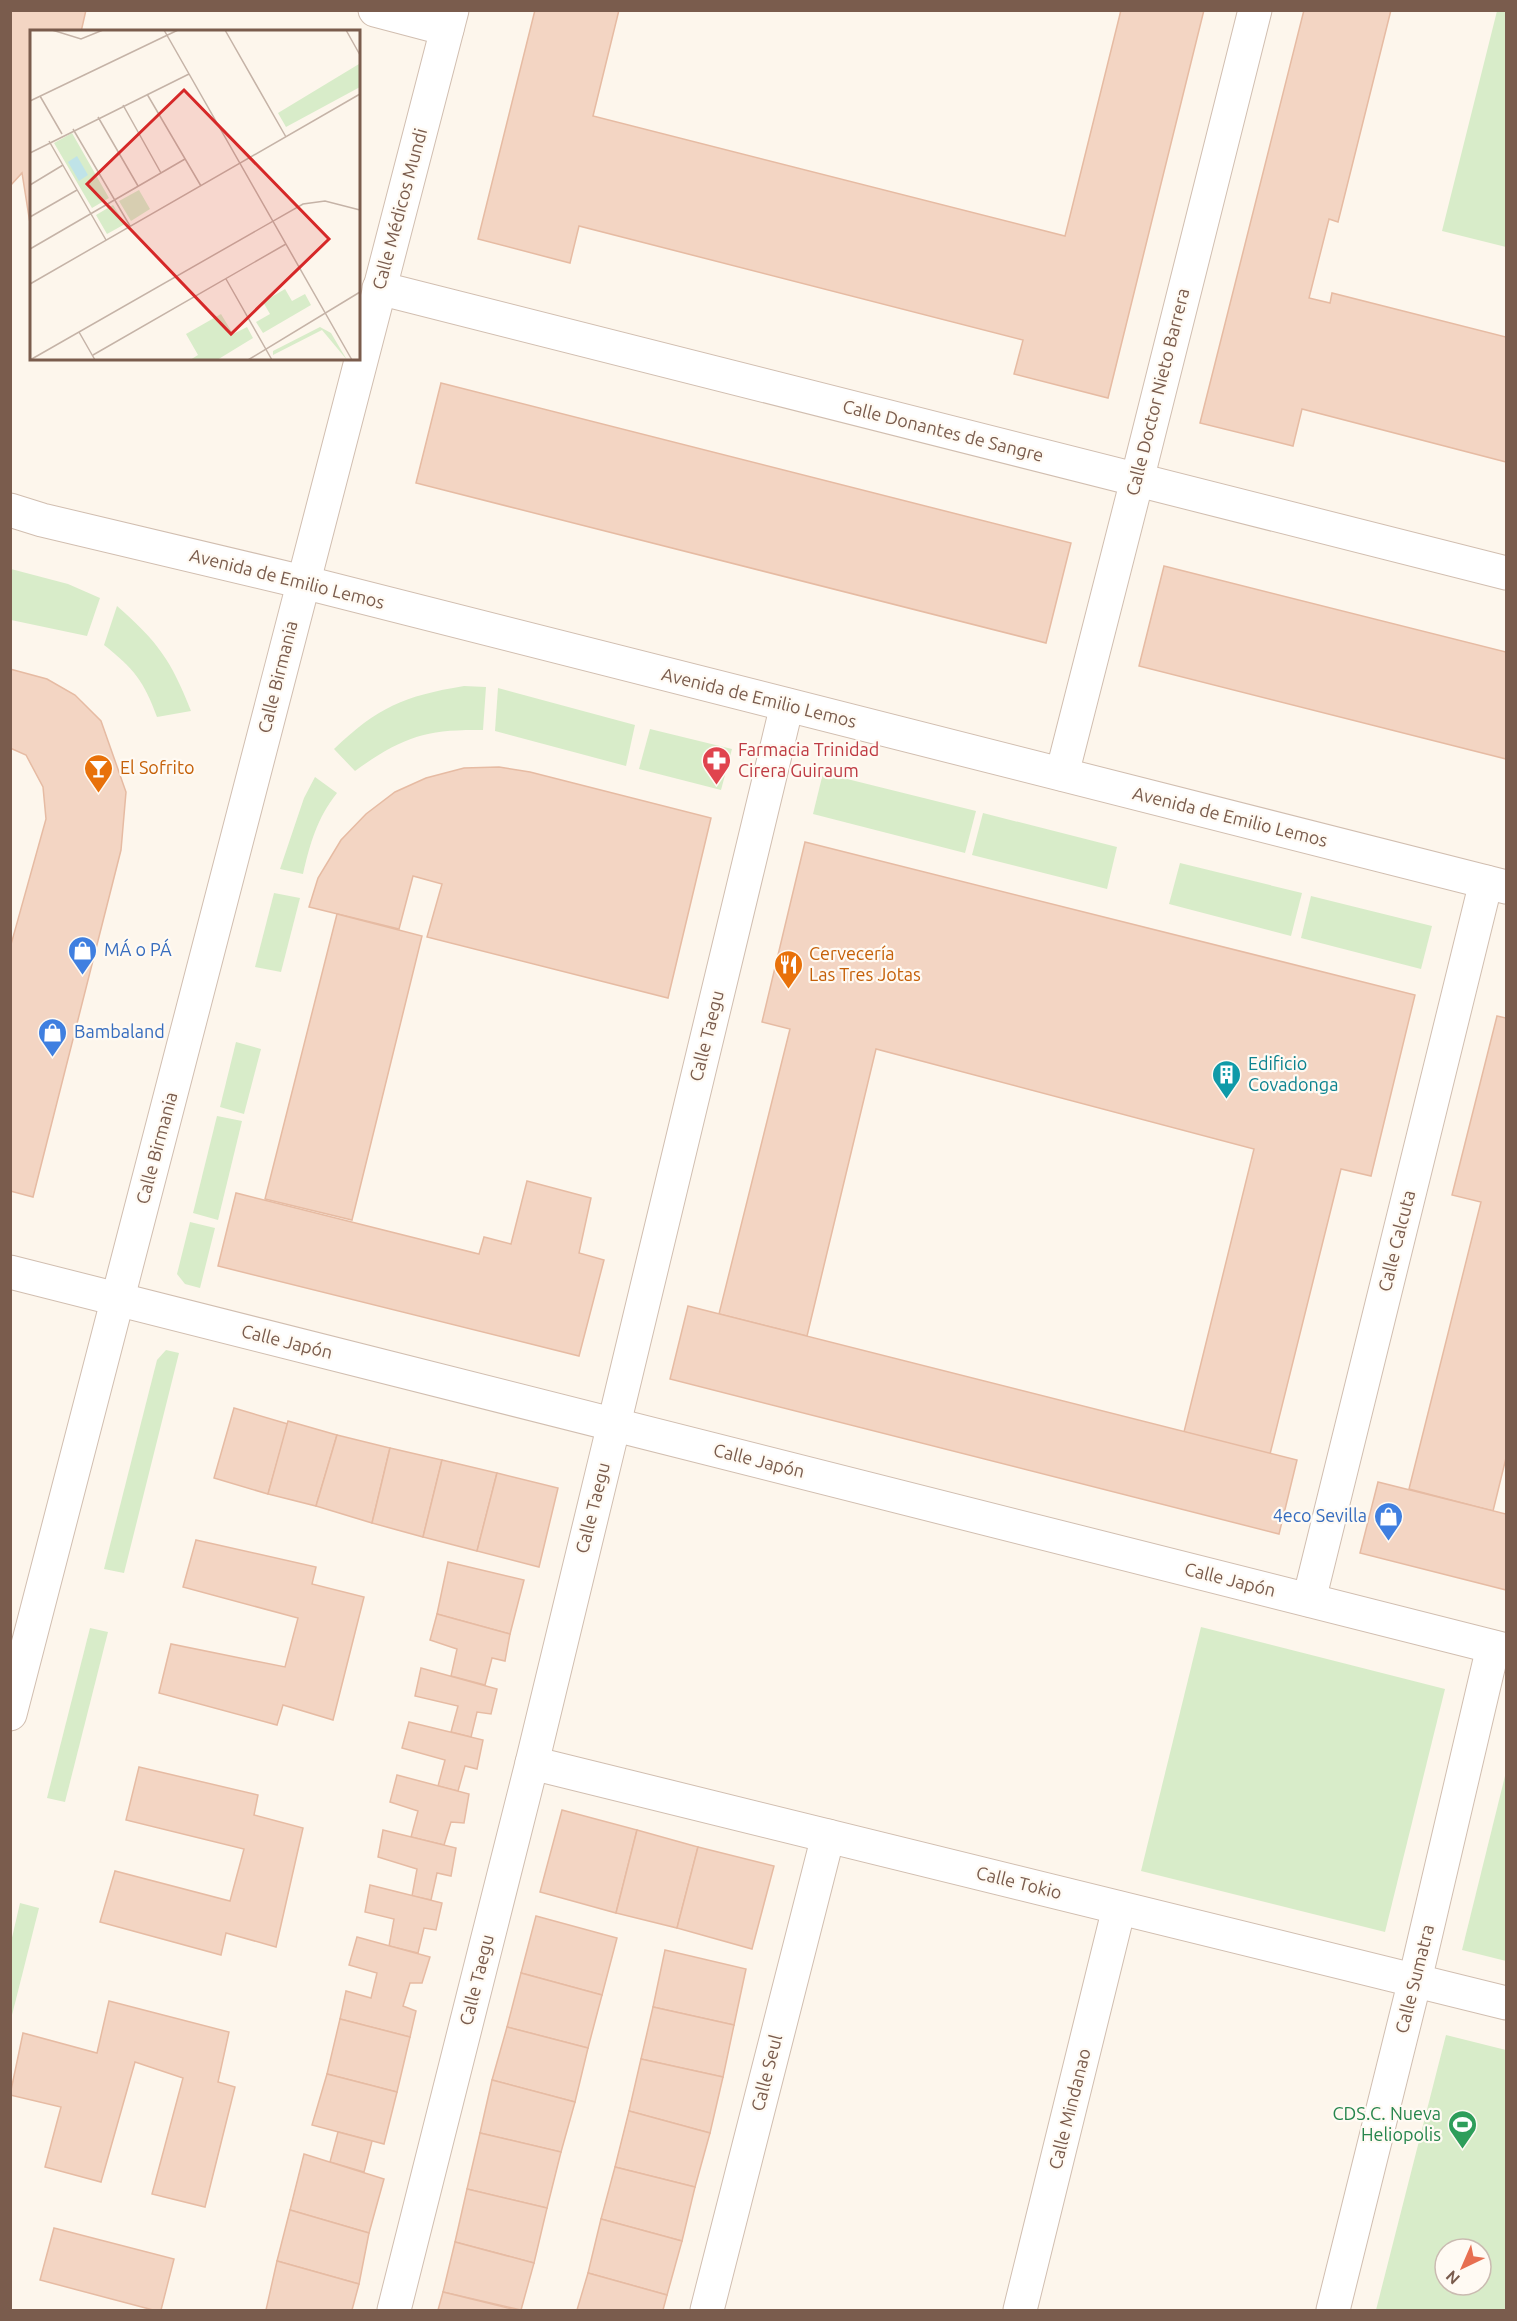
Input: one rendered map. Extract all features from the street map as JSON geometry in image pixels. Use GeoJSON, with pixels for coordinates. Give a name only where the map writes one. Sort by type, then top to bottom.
{"type":"FeatureCollection","features":[{"type":"Feature","properties":{"kind":"street"},"geometry":{"type":"LineString","coordinates":[[375,10],[449,20]]}},
{"type":"Feature","properties":{"kind":"street","name":"Calle Doctor Nieto Barrera"},"geometry":{"type":"LineString","coordinates":[[1062,774],[1255,10]]}},
{"type":"Feature","properties":{"kind":"street","name":"Calle Médicos Mundi"},"geometry":{"type":"LineString","coordinates":[[303,582],[449,20]]}},
{"type":"Feature","properties":{"kind":"street","name":"Calle Donantes de Sangre"},"geometry":{"type":"LineString","coordinates":[[379,288],[1506,573]]}},
{"type":"Feature","properties":{"kind":"street","name":"Avenida de Emilio Lemos"},"geometry":{"type":"LineString","coordinates":[[10,510],[42,520],[303,582],[1496,884]]}},
{"type":"Feature","properties":{"kind":"street","name":"Calle Birmania"},"geometry":{"type":"LineString","coordinates":[[10,1714],[303,582]]}},
{"type":"Feature","properties":{"kind":"street","name":"Calle Taegu"},"geometry":{"type":"LineString","coordinates":[[394,2310],[532,1762],[787,705]]}},
{"type":"Feature","properties":{"kind":"street","name":"Calle Calcuta"},"geometry":{"type":"LineString","coordinates":[[1309,1600],[1496,884]]}},
{"type":"Feature","properties":{"kind":"street","name":"Calle Japón"},"geometry":{"type":"LineString","coordinates":[[10,1272],[1500,1649]]}},
{"type":"Feature","properties":{"kind":"street","name":"Calle Sumatra"},"geometry":{"type":"LineString","coordinates":[[1333,2310],[1500,1649]]}},
{"type":"Feature","properties":{"kind":"street","name":"Calle Tokio"},"geometry":{"type":"LineString","coordinates":[[532,1762],[1506,2003]]}},
{"type":"Feature","properties":{"kind":"street","name":"Calle Seul"},"geometry":{"type":"LineString","coordinates":[[707,2310],[828,1836]]}},
{"type":"Feature","properties":{"kind":"street","name":"Calle Mindanao"},"geometry":{"type":"LineString","coordinates":[[1020,2310],[1119,1908]]}},
{"type":"Feature","properties":{"kind":"green space"},"geometry":{"type":"Polygon","coordinates":[[[1497,11],[1506,11],[1506,247],[1442,231],[1497,11]]]}},
{"type":"Feature","properties":{"kind":"green space"},"geometry":{"type":"Polygon","coordinates":[[[11,569],[68,584],[100,598],[87,636],[11,620],[11,569]]]}},
{"type":"Feature","properties":{"kind":"green space"},"geometry":{"type":"Polygon","coordinates":[[[117,606],[143,630],[162,653],[177,678],[191,711],[157,717],[137,676],[104,645],[117,606]]]}},
{"type":"Feature","properties":{"kind":"green space"},"geometry":{"type":"Polygon","coordinates":[[[464,686],[486,687],[483,730],[446,731],[415,737],[387,750],[355,771],[334,749],[364,723],[393,706],[425,694],[464,686]]]}},
{"type":"Feature","properties":{"kind":"green space"},"geometry":{"type":"Polygon","coordinates":[[[498,688],[635,725],[626,766],[495,731],[498,688]]]}},
{"type":"Feature","properties":{"kind":"green space"},"geometry":{"type":"Polygon","coordinates":[[[650,729],[732,749],[721,790],[639,769],[650,729]]]}},
{"type":"Feature","properties":{"kind":"green space"},"geometry":{"type":"Polygon","coordinates":[[[823,773],[976,811],[965,853],[813,814],[823,773]]]}},
{"type":"Feature","properties":{"kind":"green space"},"geometry":{"type":"Polygon","coordinates":[[[315,777],[337,793],[324,812],[315,832],[303,874],[280,869],[304,798],[315,777]]]}},
{"type":"Feature","properties":{"kind":"green space"},"geometry":{"type":"Polygon","coordinates":[[[983,813],[1117,847],[1107,889],[972,855],[983,813]]]}},
{"type":"Feature","properties":{"kind":"green space"},"geometry":{"type":"Polygon","coordinates":[[[1180,863],[1302,893],[1291,936],[1169,904],[1180,863]]]}},
{"type":"Feature","properties":{"kind":"green space"},"geometry":{"type":"Polygon","coordinates":[[[274,893],[300,898],[281,972],[255,967],[274,893]]]}},
{"type":"Feature","properties":{"kind":"green space"},"geometry":{"type":"Polygon","coordinates":[[[1311,896],[1432,926],[1421,969],[1301,938],[1311,896]]]}},
{"type":"Feature","properties":{"kind":"green space"},"geometry":{"type":"Polygon","coordinates":[[[236,1042],[261,1049],[244,1114],[220,1107],[236,1042]]]}},
{"type":"Feature","properties":{"kind":"green space"},"geometry":{"type":"Polygon","coordinates":[[[217,1116],[242,1121],[218,1220],[193,1213],[217,1116]]]}},
{"type":"Feature","properties":{"kind":"green space"},"geometry":{"type":"Polygon","coordinates":[[[190,1222],[215,1228],[200,1288],[185,1284],[177,1274],[190,1222]]]}},
{"type":"Feature","properties":{"kind":"green space"},"geometry":{"type":"Polygon","coordinates":[[[166,1350],[179,1353],[124,1573],[104,1569],[157,1360],[166,1350]]]}},
{"type":"Feature","properties":{"kind":"green space"},"geometry":{"type":"Polygon","coordinates":[[[1201,1627],[1445,1689],[1385,1932],[1141,1871],[1201,1627]]]}},
{"type":"Feature","properties":{"kind":"green space"},"geometry":{"type":"Polygon","coordinates":[[[90,1628],[108,1632],[65,1802],[47,1798],[90,1628]]]}},
{"type":"Feature","properties":{"kind":"green space"},"geometry":{"type":"Polygon","coordinates":[[[1506,1772],[1506,1961],[1462,1950],[1506,1772]]]}},
{"type":"Feature","properties":{"kind":"green space"},"geometry":{"type":"Polygon","coordinates":[[[20,1903],[39,1908],[11,2019],[11,1942],[20,1903]]]}},
{"type":"Feature","properties":{"kind":"green space","name":"CDS.C. Nueva Heliopolis"},"geometry":{"type":"Polygon","coordinates":[[[1446,2035],[1506,2050],[1506,2310],[1376,2310],[1446,2035]]]}},
{"type":"Feature","properties":{"kind":"building"},"geometry":{"type":"Polygon","coordinates":[[[10,10],[86,10],[81,30],[30,30],[30,223],[22,173],[10,186],[10,10]]]}},
{"type":"Feature","properties":{"kind":"building"},"geometry":{"type":"Polygon","coordinates":[[[535,10],[619,10],[593,116],[1065,236],[1121,10],[1204,10],[1108,398],[1014,374],[1023,340],[579,226],[570,263],[478,239],[535,10]]]}},
{"type":"Feature","properties":{"kind":"building"},"geometry":{"type":"Polygon","coordinates":[[[1304,10],[1391,10],[1338,222],[1329,219],[1309,298],[1330,303],[1332,293],[1506,337],[1506,462],[1302,409],[1293,446],[1200,423],[1304,10]]]}},
{"type":"Feature","properties":{"kind":"building"},"geometry":{"type":"Polygon","coordinates":[[[441,383],[1071,543],[1046,643],[416,483],[441,383]]]}},
{"type":"Feature","properties":{"kind":"building"},"geometry":{"type":"Polygon","coordinates":[[[1164,566],[1506,652],[1506,759],[1139,666],[1164,566]]]}},
{"type":"Feature","properties":{"kind":"building"},"geometry":{"type":"Polygon","coordinates":[[[10,669],[47,679],[75,695],[101,721],[126,792],[121,850],[33,1197],[10,1191],[10,948],[46,819],[43,787],[26,755],[10,748],[10,669]]]}},
{"type":"Feature","properties":{"kind":"building"},"geometry":{"type":"Polygon","coordinates":[[[499,767],[530,772],[711,818],[668,998],[427,937],[442,884],[413,876],[399,929],[309,907],[318,878],[341,840],[366,814],[395,792],[426,778],[464,768],[499,767]]]}},
{"type":"Feature","properties":{"kind":"building","name":"Edificio Covadonga"},"geometry":{"type":"Polygon","coordinates":[[[805,842],[1415,995],[1371,1176],[1341,1169],[1270,1454],[1184,1432],[1254,1149],[876,1049],[807,1336],[719,1314],[790,1029],[762,1022],[805,842]]]}},
{"type":"Feature","properties":{"kind":"building"},"geometry":{"type":"Polygon","coordinates":[[[337,914],[422,936],[352,1220],[265,1199],[337,914]]]}},
{"type":"Feature","properties":{"kind":"building"},"geometry":{"type":"Polygon","coordinates":[[[1497,1016],[1506,1018],[1506,1458],[1493,1511],[1409,1489],[1481,1202],[1452,1195],[1497,1016]]]}},
{"type":"Feature","properties":{"kind":"building"},"geometry":{"type":"Polygon","coordinates":[[[527,1181],[591,1198],[579,1253],[604,1260],[579,1356],[218,1266],[236,1193],[479,1254],[484,1237],[511,1244],[527,1181]]]}},
{"type":"Feature","properties":{"kind":"building"},"geometry":{"type":"Polygon","coordinates":[[[688,1306],[1297,1460],[1279,1534],[670,1379],[688,1306]]]}},
{"type":"Feature","properties":{"kind":"building"},"geometry":{"type":"Polygon","coordinates":[[[234,1408],[288,1424],[268,1494],[214,1478],[234,1408]]]}},
{"type":"Feature","properties":{"kind":"building"},"geometry":{"type":"Polygon","coordinates":[[[288,1421],[337,1435],[316,1506],[268,1494],[288,1421]]]}},
{"type":"Feature","properties":{"kind":"building"},"geometry":{"type":"Polygon","coordinates":[[[337,1435],[390,1448],[372,1523],[316,1506],[337,1435]]]}},
{"type":"Feature","properties":{"kind":"building"},"geometry":{"type":"Polygon","coordinates":[[[390,1448],[442,1460],[423,1537],[372,1523],[390,1448]]]}},
{"type":"Feature","properties":{"kind":"building"},"geometry":{"type":"Polygon","coordinates":[[[442,1460],[497,1473],[477,1551],[423,1537],[442,1460]]]}},
{"type":"Feature","properties":{"kind":"building"},"geometry":{"type":"Polygon","coordinates":[[[497,1473],[558,1488],[539,1567],[477,1551],[497,1473]]]}},
{"type":"Feature","properties":{"kind":"building"},"geometry":{"type":"Polygon","coordinates":[[[1378,1482],[1506,1514],[1506,1590],[1360,1553],[1378,1482]]]}},
{"type":"Feature","properties":{"kind":"building"},"geometry":{"type":"Polygon","coordinates":[[[196,1540],[316,1567],[312,1584],[364,1597],[333,1720],[283,1705],[277,1725],[159,1693],[171,1644],[285,1667],[298,1618],[183,1587],[196,1540]]]}},
{"type":"Feature","properties":{"kind":"building"},"geometry":{"type":"Polygon","coordinates":[[[448,1562],[524,1580],[510,1634],[437,1614],[448,1562]]]}},
{"type":"Feature","properties":{"kind":"building"},"geometry":{"type":"Polygon","coordinates":[[[437,1614],[510,1634],[505,1661],[492,1658],[485,1685],[451,1676],[457,1649],[430,1640],[437,1614]]]}},
{"type":"Feature","properties":{"kind":"building"},"geometry":{"type":"Polygon","coordinates":[[[421,1668],[497,1689],[491,1714],[477,1712],[471,1737],[451,1732],[458,1706],[415,1696],[421,1668]]]}},
{"type":"Feature","properties":{"kind":"building"},"geometry":{"type":"Polygon","coordinates":[[[409,1722],[483,1740],[477,1769],[465,1766],[458,1791],[438,1786],[445,1760],[402,1748],[409,1722]]]}},
{"type":"Feature","properties":{"kind":"building"},"geometry":{"type":"Polygon","coordinates":[[[139,1767],[258,1795],[254,1815],[303,1828],[276,1947],[226,1933],[221,1955],[100,1922],[115,1871],[230,1901],[244,1849],[126,1820],[139,1767]]]}},
{"type":"Feature","properties":{"kind":"building"},"geometry":{"type":"Polygon","coordinates":[[[397,1775],[469,1794],[464,1823],[451,1822],[444,1845],[411,1837],[418,1811],[390,1802],[397,1775]]]}},
{"type":"Feature","properties":{"kind":"building"},"geometry":{"type":"Polygon","coordinates":[[[562,1810],[637,1830],[616,1913],[540,1892],[562,1810]]]}},
{"type":"Feature","properties":{"kind":"building"},"geometry":{"type":"Polygon","coordinates":[[[383,1830],[456,1848],[451,1876],[437,1873],[431,1900],[412,1896],[417,1869],[378,1857],[383,1830]]]}},
{"type":"Feature","properties":{"kind":"building"},"geometry":{"type":"Polygon","coordinates":[[[637,1830],[698,1847],[677,1928],[616,1913],[637,1830]]]}},
{"type":"Feature","properties":{"kind":"building"},"geometry":{"type":"Polygon","coordinates":[[[698,1847],[774,1866],[752,1949],[677,1928],[698,1847]]]}},
{"type":"Feature","properties":{"kind":"building"},"geometry":{"type":"Polygon","coordinates":[[[370,1885],[442,1903],[436,1930],[424,1928],[418,1953],[389,1946],[394,1919],[365,1912],[370,1885]]]}},
{"type":"Feature","properties":{"kind":"building"},"geometry":{"type":"Polygon","coordinates":[[[536,1916],[617,1938],[602,1995],[521,1973],[536,1916]]]}},
{"type":"Feature","properties":{"kind":"building"},"geometry":{"type":"Polygon","coordinates":[[[357,1937],[430,1957],[422,1983],[410,1983],[403,2006],[416,2011],[410,2037],[340,2019],[346,1991],[371,1998],[377,1973],[349,1965],[357,1937]]]}},
{"type":"Feature","properties":{"kind":"building"},"geometry":{"type":"Polygon","coordinates":[[[665,1950],[746,1969],[734,2025],[653,2007],[665,1950]]]}},
{"type":"Feature","properties":{"kind":"building"},"geometry":{"type":"Polygon","coordinates":[[[521,1973],[602,1995],[588,2048],[507,2027],[521,1973]]]}},
{"type":"Feature","properties":{"kind":"building"},"geometry":{"type":"Polygon","coordinates":[[[109,2001],[229,2032],[218,2082],[235,2087],[205,2207],[152,2194],[183,2078],[135,2062],[101,2182],[45,2167],[61,2107],[10,2095],[23,2033],[97,2053],[109,2001]]]}},
{"type":"Feature","properties":{"kind":"building"},"geometry":{"type":"Polygon","coordinates":[[[653,2007],[734,2025],[723,2077],[641,2059],[653,2007]]]}},
{"type":"Feature","properties":{"kind":"building"},"geometry":{"type":"Polygon","coordinates":[[[340,2019],[410,2037],[397,2092],[327,2074],[340,2019]]]}},
{"type":"Feature","properties":{"kind":"building"},"geometry":{"type":"Polygon","coordinates":[[[507,2027],[588,2048],[575,2102],[492,2080],[507,2027]]]}},
{"type":"Feature","properties":{"kind":"building"},"geometry":{"type":"Polygon","coordinates":[[[641,2059],[723,2077],[710,2133],[629,2111],[641,2059]]]}},
{"type":"Feature","properties":{"kind":"building"},"geometry":{"type":"Polygon","coordinates":[[[327,2074],[397,2092],[384,2144],[312,2125],[327,2074]]]}},
{"type":"Feature","properties":{"kind":"building"},"geometry":{"type":"Polygon","coordinates":[[[492,2080],[575,2102],[561,2152],[480,2133],[492,2080]]]}},
{"type":"Feature","properties":{"kind":"building"},"geometry":{"type":"Polygon","coordinates":[[[629,2111],[710,2133],[695,2187],[615,2167],[629,2111]]]}},
{"type":"Feature","properties":{"kind":"building"},"geometry":{"type":"Polygon","coordinates":[[[338,2132],[372,2141],[364,2172],[330,2162],[338,2132]]]}},
{"type":"Feature","properties":{"kind":"building"},"geometry":{"type":"Polygon","coordinates":[[[480,2133],[561,2152],[547,2208],[467,2189],[480,2133]]]}},
{"type":"Feature","properties":{"kind":"building"},"geometry":{"type":"Polygon","coordinates":[[[304,2154],[384,2179],[369,2233],[290,2210],[304,2154]]]}},
{"type":"Feature","properties":{"kind":"building"},"geometry":{"type":"Polygon","coordinates":[[[615,2167],[695,2187],[682,2241],[601,2219],[615,2167]]]}},
{"type":"Feature","properties":{"kind":"building"},"geometry":{"type":"Polygon","coordinates":[[[467,2189],[547,2208],[534,2263],[455,2242],[467,2189]]]}},
{"type":"Feature","properties":{"kind":"building"},"geometry":{"type":"Polygon","coordinates":[[[290,2210],[369,2233],[359,2284],[277,2261],[290,2210]]]}},
{"type":"Feature","properties":{"kind":"building"},"geometry":{"type":"Polygon","coordinates":[[[601,2219],[682,2241],[667,2295],[588,2273],[601,2219]]]}},
{"type":"Feature","properties":{"kind":"building"},"geometry":{"type":"Polygon","coordinates":[[[54,2228],[174,2259],[161,2310],[153,2310],[40,2280],[54,2228]]]}},
{"type":"Feature","properties":{"kind":"building"},"geometry":{"type":"Polygon","coordinates":[[[455,2242],[534,2263],[521,2310],[443,2292],[455,2242]]]}},
{"type":"Feature","properties":{"kind":"building"},"geometry":{"type":"Polygon","coordinates":[[[277,2261],[359,2284],[352,2310],[266,2310],[277,2261]]]}},
{"type":"Feature","properties":{"kind":"building"},"geometry":{"type":"Polygon","coordinates":[[[588,2273],[667,2295],[663,2310],[577,2310],[588,2273]]]}},
{"type":"Feature","properties":{"kind":"building"},"geometry":{"type":"Polygon","coordinates":[[[443,2292],[516,2310],[438,2310],[443,2292]]]}},
{"type":"Feature","properties":{"kind":"place","name":"Farmacia Trinidad Cirera Guiraum"},"geometry":{"type":"Point","coordinates":[717,786]}},
{"type":"Feature","properties":{"kind":"place","name":"El Sofrito"},"geometry":{"type":"Point","coordinates":[99,794]}},
{"type":"Feature","properties":{"kind":"place","name":"MÁ o PÁ"},"geometry":{"type":"Point","coordinates":[83,976]}},
{"type":"Feature","properties":{"kind":"place","name":"Cervecería Las Tres Jotas"},"geometry":{"type":"Point","coordinates":[788,990]}},
{"type":"Feature","properties":{"kind":"place","name":"Bambaland"},"geometry":{"type":"Point","coordinates":[53,1058]}},
{"type":"Feature","properties":{"kind":"place","name":"Edificio Covadonga"},"geometry":{"type":"Point","coordinates":[1227,1100]}},
{"type":"Feature","properties":{"kind":"place","name":"4eco Sevilla"},"geometry":{"type":"Point","coordinates":[1388,1542]}},
{"type":"Feature","properties":{"kind":"place","name":"CDS.C. Nueva Heliopolis"},"geometry":{"type":"Point","coordinates":[1462,2150]}}]}
